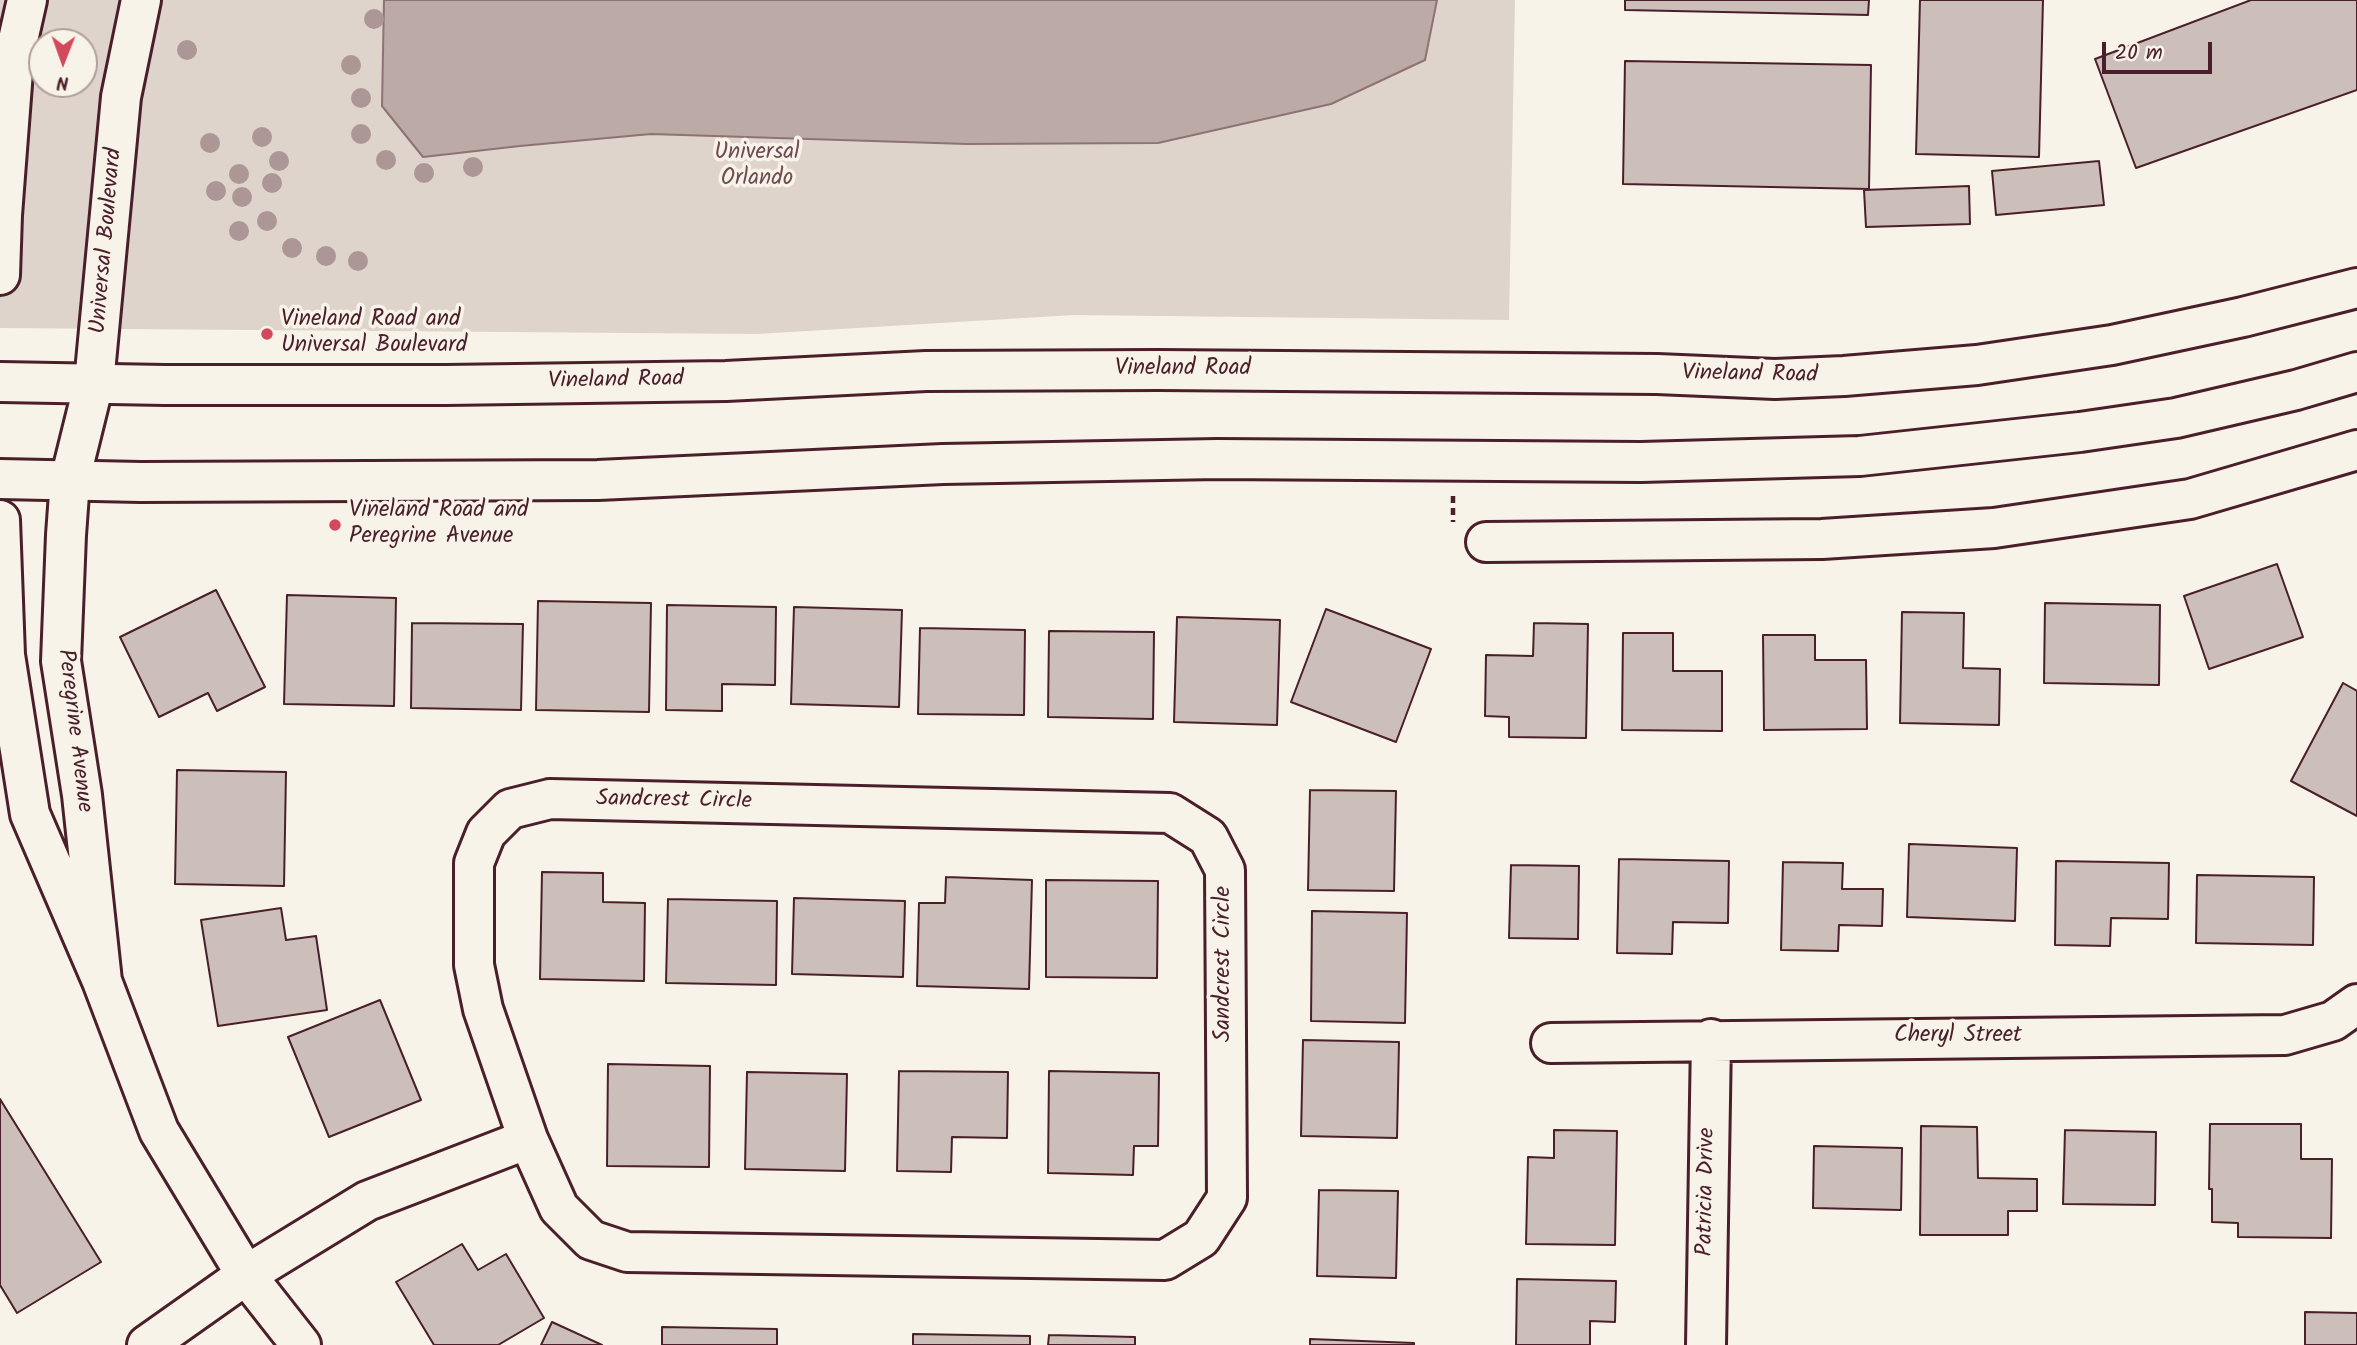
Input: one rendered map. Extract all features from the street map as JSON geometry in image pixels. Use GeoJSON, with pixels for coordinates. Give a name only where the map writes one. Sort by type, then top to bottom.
{"type":"FeatureCollection","features":[{"type":"Feature","properties":{"kind":"street"},"geometry":{"type":"LineString","coordinates":[[0,275],[14,58],[27,0]]}},
{"type":"Feature","properties":{"kind":"street","name":"Universal Boulevard"},"geometry":{"type":"LineString","coordinates":[[70,480],[94,383],[121,97],[142,0]]}},
{"type":"Feature","properties":{"kind":"street","name":"Vineland Road"},"geometry":{"type":"LineString","coordinates":[[0,382],[460,385],[726,381],[926,371],[1145,370],[1657,374],[1788,379],[1977,365],[2112,345],[2230,321],[2357,288]]}},
{"type":"Feature","properties":{"kind":"street"},"geometry":{"type":"LineString","coordinates":[[0,479],[141,482],[598,480],[943,464],[1218,458],[1641,462],[1860,456],[2080,432],[2176,418],[2296,390],[2357,372]]}},
{"type":"Feature","properties":{"kind":"street"},"geometry":{"type":"LineString","coordinates":[[1486,542],[1822,539],[1994,528],[2190,499],[2357,450]]}},
{"type":"Feature","properties":{"kind":"street","name":"Peregrine Avenue"},"geometry":{"type":"LineString","coordinates":[[70,480],[61,661],[82,795],[102,981]]}},
{"type":"Feature","properties":{"kind":"street","name":"Peregrine Avenue"},"geometry":{"type":"LineString","coordinates":[[0,520],[5,655],[30,814],[102,981],[159,1131],[246,1275],[300,1345]]}},
{"type":"Feature","properties":{"kind":"street","name":"Sandcrest Circle"},"geometry":{"type":"LineString","coordinates":[[550,799],[1170,813],[1208,836],[1225,870],[1227,1198],[1201,1238],[1165,1260],[627,1252],[591,1240],[559,1208],[528,1139],[482,1009],[474,965],[474,863],[486,832],[510,809],[550,799]]}},
{"type":"Feature","properties":{"kind":"street","name":"Cheryl Street"},"geometry":{"type":"LineString","coordinates":[[1551,1043],[1711,1039],[2285,1035],[2333,1021],[2357,1004]]}},
{"type":"Feature","properties":{"kind":"street","name":"Patricia Drive"},"geometry":{"type":"LineString","coordinates":[[1706,1345],[1711,1039]]}},
{"type":"Feature","properties":{"kind":"street"},"geometry":{"type":"LineString","coordinates":[[147,1345],[246,1275],[368,1201],[528,1139]]}},
{"type":"Feature","properties":{"kind":"path"},"geometry":{"type":"LineString","coordinates":[[1453,460],[1454,538],[1486,542]]}},
{"type":"Feature","properties":{"kind":"green space","name":"Universal Orlando"},"geometry":{"type":"Polygon","coordinates":[[[0,0],[1515,0],[1509,320],[1074,315],[757,334],[0,328],[0,0]]]}},
{"type":"Feature","properties":{"kind":"shaded area"},"geometry":{"type":"Polygon","coordinates":[[[384,0],[1437,0],[1425,60],[1331,104],[1158,143],[967,144],[651,134],[423,157],[382,106],[384,0]]]}},
{"type":"Feature","properties":{"kind":"building"},"geometry":{"type":"Polygon","coordinates":[[[1625,0],[1869,0],[1868,15],[1625,10],[1625,0]]]}},
{"type":"Feature","properties":{"kind":"building"},"geometry":{"type":"Polygon","coordinates":[[[1920,0],[2043,0],[2039,157],[1916,154],[1920,0]]]}},
{"type":"Feature","properties":{"kind":"building"},"geometry":{"type":"Polygon","coordinates":[[[2251,0],[2357,0],[2357,90],[2136,168],[2095,59],[2251,0]]]}},
{"type":"Feature","properties":{"kind":"building"},"geometry":{"type":"Polygon","coordinates":[[[1625,61],[1871,65],[1869,189],[1623,184],[1625,61]]]}},
{"type":"Feature","properties":{"kind":"building"},"geometry":{"type":"Polygon","coordinates":[[[2099,161],[2104,205],[1996,215],[1992,171],[2099,161]]]}},
{"type":"Feature","properties":{"kind":"building"},"geometry":{"type":"Polygon","coordinates":[[[1969,186],[1970,224],[1866,227],[1864,190],[1969,186]]]}},
{"type":"Feature","properties":{"kind":"building"},"geometry":{"type":"Polygon","coordinates":[[[2277,564],[2303,637],[2209,669],[2184,596],[2277,564]]]}},
{"type":"Feature","properties":{"kind":"building"},"geometry":{"type":"Polygon","coordinates":[[[216,590],[265,687],[217,711],[208,693],[159,717],[120,637],[216,590]]]}},
{"type":"Feature","properties":{"kind":"building"},"geometry":{"type":"Polygon","coordinates":[[[287,595],[396,598],[394,706],[284,704],[287,595]]]}},
{"type":"Feature","properties":{"kind":"building"},"geometry":{"type":"Polygon","coordinates":[[[538,601],[651,603],[649,712],[536,710],[538,601]]]}},
{"type":"Feature","properties":{"kind":"building"},"geometry":{"type":"Polygon","coordinates":[[[2045,603],[2160,605],[2159,685],[2044,683],[2045,603]]]}},
{"type":"Feature","properties":{"kind":"building"},"geometry":{"type":"Polygon","coordinates":[[[667,605],[776,607],[775,685],[722,684],[722,711],[666,710],[667,605]]]}},
{"type":"Feature","properties":{"kind":"building"},"geometry":{"type":"Polygon","coordinates":[[[794,607],[902,610],[899,707],[791,704],[794,607]]]}},
{"type":"Feature","properties":{"kind":"building"},"geometry":{"type":"Polygon","coordinates":[[[1326,609],[1431,649],[1396,742],[1291,702],[1326,609]]]}},
{"type":"Feature","properties":{"kind":"building"},"geometry":{"type":"Polygon","coordinates":[[[1902,612],[1964,613],[1963,668],[2000,669],[1999,725],[1900,723],[1902,612]]]}},
{"type":"Feature","properties":{"kind":"building"},"geometry":{"type":"Polygon","coordinates":[[[1177,617],[1280,620],[1277,725],[1174,722],[1177,617]]]}},
{"type":"Feature","properties":{"kind":"building"},"geometry":{"type":"Polygon","coordinates":[[[412,623],[523,624],[521,710],[411,708],[412,623]]]}},
{"type":"Feature","properties":{"kind":"building"},"geometry":{"type":"Polygon","coordinates":[[[1534,623],[1588,624],[1586,738],[1509,737],[1509,717],[1485,716],[1486,655],[1533,656],[1534,623]]]}},
{"type":"Feature","properties":{"kind":"building"},"geometry":{"type":"Polygon","coordinates":[[[920,628],[1025,630],[1024,715],[918,714],[920,628]]]}},
{"type":"Feature","properties":{"kind":"building"},"geometry":{"type":"Polygon","coordinates":[[[1049,631],[1154,632],[1153,719],[1048,717],[1049,631]]]}},
{"type":"Feature","properties":{"kind":"building"},"geometry":{"type":"Polygon","coordinates":[[[1623,633],[1673,633],[1673,671],[1722,671],[1722,731],[1622,730],[1623,633]]]}},
{"type":"Feature","properties":{"kind":"building"},"geometry":{"type":"Polygon","coordinates":[[[1763,635],[1815,635],[1815,660],[1866,660],[1867,729],[1764,730],[1763,635]]]}},
{"type":"Feature","properties":{"kind":"building"},"geometry":{"type":"Polygon","coordinates":[[[2343,683],[2357,691],[2357,816],[2291,781],[2343,683]]]}},
{"type":"Feature","properties":{"kind":"building"},"geometry":{"type":"Polygon","coordinates":[[[177,770],[286,772],[284,886],[175,884],[177,770]]]}},
{"type":"Feature","properties":{"kind":"building"},"geometry":{"type":"Polygon","coordinates":[[[1310,790],[1396,791],[1394,891],[1308,890],[1310,790]]]}},
{"type":"Feature","properties":{"kind":"building"},"geometry":{"type":"Polygon","coordinates":[[[1909,844],[2017,848],[2015,921],[1907,917],[1909,844]]]}},
{"type":"Feature","properties":{"kind":"building"},"geometry":{"type":"Polygon","coordinates":[[[1619,859],[1729,861],[1728,923],[1673,922],[1672,954],[1617,953],[1619,859]]]}},
{"type":"Feature","properties":{"kind":"building"},"geometry":{"type":"Polygon","coordinates":[[[2056,861],[2169,863],[2168,919],[2111,918],[2110,946],[2055,945],[2056,861]]]}},
{"type":"Feature","properties":{"kind":"building"},"geometry":{"type":"Polygon","coordinates":[[[1783,862],[1843,863],[1842,889],[1883,889],[1882,926],[1839,925],[1838,951],[1781,950],[1783,862]]]}},
{"type":"Feature","properties":{"kind":"building"},"geometry":{"type":"Polygon","coordinates":[[[1511,865],[1579,866],[1578,939],[1509,938],[1511,865]]]}},
{"type":"Feature","properties":{"kind":"building"},"geometry":{"type":"Polygon","coordinates":[[[542,872],[603,873],[603,902],[645,903],[644,981],[540,979],[542,872]]]}},
{"type":"Feature","properties":{"kind":"building"},"geometry":{"type":"Polygon","coordinates":[[[2197,875],[2314,877],[2313,945],[2196,943],[2197,875]]]}},
{"type":"Feature","properties":{"kind":"building"},"geometry":{"type":"Polygon","coordinates":[[[946,877],[1032,880],[1029,989],[917,986],[919,903],[945,903],[946,877]]]}},
{"type":"Feature","properties":{"kind":"building"},"geometry":{"type":"Polygon","coordinates":[[[1046,880],[1158,881],[1157,978],[1046,977],[1046,880]]]}},
{"type":"Feature","properties":{"kind":"building"},"geometry":{"type":"Polygon","coordinates":[[[794,898],[905,901],[903,977],[792,974],[794,898]]]}},
{"type":"Feature","properties":{"kind":"building"},"geometry":{"type":"Polygon","coordinates":[[[668,899],[777,901],[776,985],[666,983],[668,899]]]}},
{"type":"Feature","properties":{"kind":"building"},"geometry":{"type":"Polygon","coordinates":[[[281,908],[286,940],[316,936],[327,1010],[218,1026],[201,920],[281,908]]]}},
{"type":"Feature","properties":{"kind":"building"},"geometry":{"type":"Polygon","coordinates":[[[1312,911],[1407,913],[1405,1023],[1311,1021],[1312,911]]]}},
{"type":"Feature","properties":{"kind":"building"},"geometry":{"type":"Polygon","coordinates":[[[380,1000],[421,1100],[329,1137],[288,1037],[380,1000]]]}},
{"type":"Feature","properties":{"kind":"building"},"geometry":{"type":"Polygon","coordinates":[[[1303,1040],[1399,1042],[1397,1138],[1301,1136],[1303,1040]]]}},
{"type":"Feature","properties":{"kind":"building"},"geometry":{"type":"Polygon","coordinates":[[[608,1064],[710,1066],[709,1167],[607,1166],[608,1064]]]}},
{"type":"Feature","properties":{"kind":"building"},"geometry":{"type":"Polygon","coordinates":[[[899,1071],[1008,1072],[1007,1138],[952,1137],[951,1172],[897,1171],[899,1071]]]}},
{"type":"Feature","properties":{"kind":"building"},"geometry":{"type":"Polygon","coordinates":[[[1049,1071],[1159,1073],[1158,1146],[1134,1146],[1133,1175],[1048,1173],[1049,1071]]]}},
{"type":"Feature","properties":{"kind":"building"},"geometry":{"type":"Polygon","coordinates":[[[747,1072],[847,1074],[845,1171],[745,1169],[747,1072]]]}},
{"type":"Feature","properties":{"kind":"building"},"geometry":{"type":"Polygon","coordinates":[[[0,1099],[101,1262],[17,1313],[0,1285],[0,1099]]]}},
{"type":"Feature","properties":{"kind":"building"},"geometry":{"type":"Polygon","coordinates":[[[2210,1124],[2301,1124],[2301,1159],[2332,1159],[2331,1238],[2238,1237],[2238,1223],[2212,1222],[2212,1189],[2209,1189],[2210,1124]]]}},
{"type":"Feature","properties":{"kind":"building"},"geometry":{"type":"Polygon","coordinates":[[[1921,1126],[1977,1127],[1978,1178],[2037,1179],[2037,1211],[2008,1211],[2008,1235],[1920,1235],[1921,1126]]]}},
{"type":"Feature","properties":{"kind":"building"},"geometry":{"type":"Polygon","coordinates":[[[1554,1130],[1617,1131],[1615,1245],[1526,1244],[1528,1157],[1554,1158],[1554,1130]]]}},
{"type":"Feature","properties":{"kind":"building"},"geometry":{"type":"Polygon","coordinates":[[[2065,1130],[2156,1132],[2155,1205],[2063,1204],[2065,1130]]]}},
{"type":"Feature","properties":{"kind":"building"},"geometry":{"type":"Polygon","coordinates":[[[1814,1146],[1902,1148],[1901,1210],[1813,1208],[1814,1146]]]}},
{"type":"Feature","properties":{"kind":"building"},"geometry":{"type":"Polygon","coordinates":[[[1319,1190],[1398,1191],[1396,1278],[1317,1276],[1319,1190]]]}},
{"type":"Feature","properties":{"kind":"building"},"geometry":{"type":"Polygon","coordinates":[[[462,1244],[478,1270],[506,1254],[544,1318],[498,1345],[434,1345],[396,1282],[462,1244]]]}},
{"type":"Feature","properties":{"kind":"building"},"geometry":{"type":"Polygon","coordinates":[[[1517,1279],[1616,1281],[1615,1322],[1590,1321],[1590,1345],[1516,1345],[1517,1279]]]}},
{"type":"Feature","properties":{"kind":"building"},"geometry":{"type":"Polygon","coordinates":[[[2305,1312],[2357,1313],[2357,1345],[2305,1345],[2305,1312]]]}},
{"type":"Feature","properties":{"kind":"building"},"geometry":{"type":"Polygon","coordinates":[[[552,1322],[602,1345],[541,1345],[552,1322]]]}},
{"type":"Feature","properties":{"kind":"building"},"geometry":{"type":"Polygon","coordinates":[[[662,1327],[777,1329],[777,1345],[662,1345],[662,1327]]]}},
{"type":"Feature","properties":{"kind":"building"},"geometry":{"type":"Polygon","coordinates":[[[913,1334],[1030,1336],[1030,1345],[913,1345],[913,1334]]]}},
{"type":"Feature","properties":{"kind":"building"},"geometry":{"type":"Polygon","coordinates":[[[1049,1335],[1135,1337],[1135,1345],[1048,1345],[1049,1335]]]}},
{"type":"Feature","properties":{"kind":"building"},"geometry":{"type":"Polygon","coordinates":[[[1310,1339],[1414,1343],[1414,1345],[1310,1345],[1310,1339]]]}},
{"type":"Feature","properties":{"kind":"place","name":"Vineland Road and Universal Boulevard"},"geometry":{"type":"Point","coordinates":[267,334]}},
{"type":"Feature","properties":{"kind":"place","name":"Vineland Road and Peregrine Avenue"},"geometry":{"type":"Point","coordinates":[335,525]}}]}
